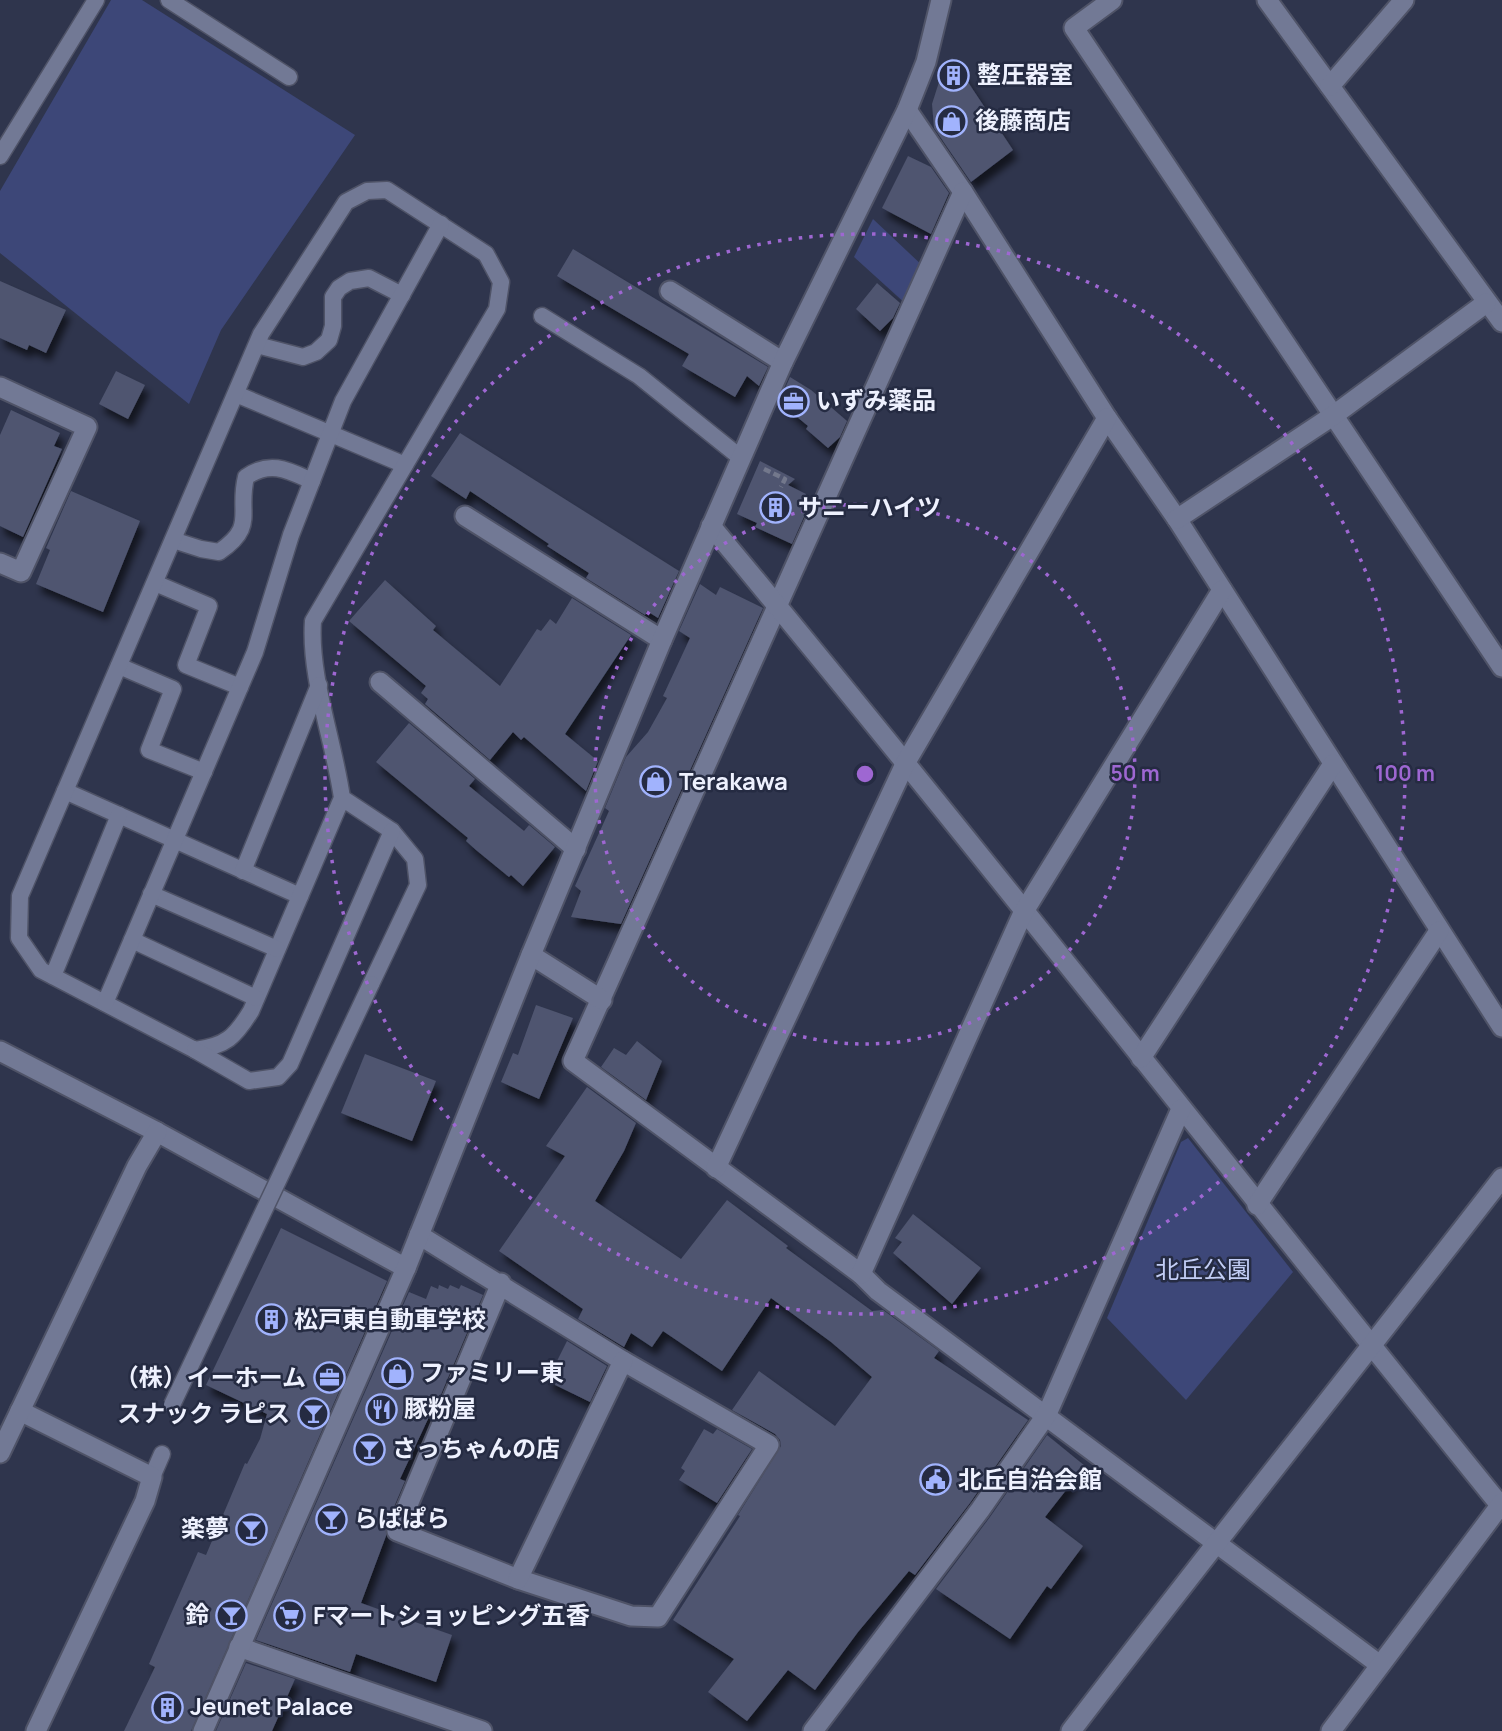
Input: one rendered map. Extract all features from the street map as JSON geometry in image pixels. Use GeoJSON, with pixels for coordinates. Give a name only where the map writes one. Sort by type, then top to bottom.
{"type":"FeatureCollection","features":[{"type":"Feature","properties":{"kind":"street"},"geometry":{"type":"LineString","coordinates":[[203,1731],[406,1268],[531,955],[711,526],[783,362],[907,110],[926,62],[941,0]]}},
{"type":"Feature","properties":{"kind":"street"},"geometry":{"type":"LineString","coordinates":[[1112,0],[1074,28],[1502,667]]}},
{"type":"Feature","properties":{"kind":"street"},"geometry":{"type":"LineString","coordinates":[[1267,0],[1502,322]]}},
{"type":"Feature","properties":{"kind":"street"},"geometry":{"type":"LineString","coordinates":[[1329,86],[1404,0]]}},
{"type":"Feature","properties":{"kind":"street"},"geometry":{"type":"LineString","coordinates":[[907,110],[963,192],[1107,418],[1177,519],[1502,1027]]}},
{"type":"Feature","properties":{"kind":"street"},"geometry":{"type":"LineString","coordinates":[[963,192],[573,1061],[1380,1665]]}},
{"type":"Feature","properties":{"kind":"street"},"geometry":{"type":"LineString","coordinates":[[670,291],[783,362]]}},
{"type":"Feature","properties":{"kind":"street"},"geometry":{"type":"LineString","coordinates":[[1177,519],[1334,415],[1486,303]]}},
{"type":"Feature","properties":{"kind":"street"},"geometry":{"type":"LineString","coordinates":[[0,387],[87,426],[21,572],[0,563]]}},
{"type":"Feature","properties":{"kind":"street"},"geometry":{"type":"LineString","coordinates":[[716,1168],[906,762],[1107,418]]}},
{"type":"Feature","properties":{"kind":"street"},"geometry":{"type":"LineString","coordinates":[[465,516],[662,640]]}},
{"type":"Feature","properties":{"kind":"street"},"geometry":{"type":"LineString","coordinates":[[711,526],[906,762],[1257,1205],[1501,1504],[1332,1731]]}},
{"type":"Feature","properties":{"kind":"street"},"geometry":{"type":"LineString","coordinates":[[861,1274],[1023,913],[1222,590]]}},
{"type":"Feature","properties":{"kind":"street"},"geometry":{"type":"LineString","coordinates":[[380,682],[576,849]]}},
{"type":"Feature","properties":{"kind":"street"},"geometry":{"type":"LineString","coordinates":[[1141,1058],[1333,764]]}},
{"type":"Feature","properties":{"kind":"street"},"geometry":{"type":"LineString","coordinates":[[1257,1205],[1439,932]]}},
{"type":"Feature","properties":{"kind":"street"},"geometry":{"type":"LineString","coordinates":[[531,955],[601,1000]]}},
{"type":"Feature","properties":{"kind":"street"},"geometry":{"type":"LineString","coordinates":[[0,1051],[157,1132],[406,1268]]}},
{"type":"Feature","properties":{"kind":"street"},"geometry":{"type":"LineString","coordinates":[[813,1731],[980,1510],[1046,1415],[1181,1109]]}},
{"type":"Feature","properties":{"kind":"street"},"geometry":{"type":"LineString","coordinates":[[0,1453],[137,1166],[157,1132]]}},
{"type":"Feature","properties":{"kind":"street"},"geometry":{"type":"LineString","coordinates":[[1071,1731],[1216,1541],[1372,1347],[1502,1178]]}},
{"type":"Feature","properties":{"kind":"street"},"geometry":{"type":"LineString","coordinates":[[419,1234],[501,1283],[623,1360],[769,1445],[658,1617],[631,1616],[517,1578],[397,1531],[501,1283]]}},
{"type":"Feature","properties":{"kind":"street"},"geometry":{"type":"LineString","coordinates":[[517,1578],[623,1360]]}},
{"type":"Feature","properties":{"kind":"street"},"geometry":{"type":"LineString","coordinates":[[20,1411],[152,1477],[145,1501],[36,1731]]}},
{"type":"Feature","properties":{"kind":"street"},"geometry":{"type":"LineString","coordinates":[[239,1647],[481,1731]]}},
{"type":"Feature","properties":{"kind":"lane"},"geometry":{"type":"LineString","coordinates":[[0,156],[96,0]]}},
{"type":"Feature","properties":{"kind":"lane"},"geometry":{"type":"LineString","coordinates":[[169,0],[289,76]]}},
{"type":"Feature","properties":{"kind":"lane"},"geometry":{"type":"LineString","coordinates":[[195,1050],[214,1048],[236,1036],[256,998],[342,798],[311,645],[313,621],[498,309],[500,282],[486,254],[387,190],[368,191],[346,202],[261,334],[20,895],[19,938],[41,970],[195,1050],[249,1082],[278,1077],[289,1064],[391,831]]}},
{"type":"Feature","properties":{"kind":"lane"},"geometry":{"type":"LineString","coordinates":[[105,1003],[255,652],[291,535],[343,401],[441,224]]}},
{"type":"Feature","properties":{"kind":"lane"},"geometry":{"type":"LineString","coordinates":[[257,345],[303,357],[316,352],[329,340],[333,326],[333,298],[339,288],[350,281],[369,278],[402,295]]}},
{"type":"Feature","properties":{"kind":"lane"},"geometry":{"type":"LineString","coordinates":[[542,316],[639,376],[741,458]]}},
{"type":"Feature","properties":{"kind":"lane"},"geometry":{"type":"LineString","coordinates":[[236,394],[405,465]]}},
{"type":"Feature","properties":{"kind":"lane"},"geometry":{"type":"LineString","coordinates":[[173,540],[219,552],[230,545],[241,533],[244,525],[242,501],[246,477],[258,469],[280,469],[312,481]]}},
{"type":"Feature","properties":{"kind":"lane"},"geometry":{"type":"LineString","coordinates":[[155,583],[209,607],[186,664],[240,687]]}},
{"type":"Feature","properties":{"kind":"lane"},"geometry":{"type":"LineString","coordinates":[[119,666],[173,689],[149,750],[204,772]]}},
{"type":"Feature","properties":{"kind":"lane"},"geometry":{"type":"LineString","coordinates":[[243,870],[319,685]]}},
{"type":"Feature","properties":{"kind":"lane"},"geometry":{"type":"LineString","coordinates":[[65,792],[300,896]]}},
{"type":"Feature","properties":{"kind":"lane"},"geometry":{"type":"LineString","coordinates":[[172,1405],[418,886],[415,859],[391,831],[342,798]]}},
{"type":"Feature","properties":{"kind":"lane"},"geometry":{"type":"LineString","coordinates":[[54,976],[119,815]]}},
{"type":"Feature","properties":{"kind":"lane"},"geometry":{"type":"LineString","coordinates":[[152,894],[277,949]]}},
{"type":"Feature","properties":{"kind":"lane"},"geometry":{"type":"LineString","coordinates":[[132,940],[256,998]]}},
{"type":"Feature","properties":{"kind":"lane"},"geometry":{"type":"LineString","coordinates":[[152,1477],[162,1454]]}},
{"type":"Feature","properties":{"kind":"path"},"geometry":{"type":"LineString","coordinates":[[760,467],[785,479],[781,488]]}},
{"type":"Feature","properties":{"kind":"green space"},"geometry":{"type":"Polygon","coordinates":[[[111,0],[142,0],[355,135],[221,330],[189,404],[0,253],[0,191],[111,0]]]}},
{"type":"Feature","properties":{"kind":"green space"},"geometry":{"type":"Polygon","coordinates":[[[873,219],[925,268],[907,305],[854,257],[873,219]]]}},
{"type":"Feature","properties":{"kind":"green space","name":"北丘公園"},"geometry":{"type":"Polygon","coordinates":[[[1188,1138],[1293,1272],[1186,1400],[1107,1318],[1181,1142],[1188,1138]]]}},
{"type":"Feature","properties":{"kind":"building"},"geometry":{"type":"Polygon","coordinates":[[[952,58],[1013,150],[971,182],[934,128],[932,104],[939,82],[952,58]]]}},
{"type":"Feature","properties":{"kind":"building"},"geometry":{"type":"Polygon","coordinates":[[[908,156],[931,167],[949,193],[931,234],[882,208],[908,156]]]}},
{"type":"Feature","properties":{"kind":"building"},"geometry":{"type":"Polygon","coordinates":[[[573,249],[768,367],[759,386],[747,376],[735,397],[682,366],[689,354],[557,276],[573,249]]]}},
{"type":"Feature","properties":{"kind":"building"},"geometry":{"type":"Polygon","coordinates":[[[0,281],[66,310],[46,353],[29,345],[27,350],[0,338],[0,281]]]}},
{"type":"Feature","properties":{"kind":"building"},"geometry":{"type":"Polygon","coordinates":[[[877,283],[900,303],[893,318],[880,331],[856,309],[877,283]]]}},
{"type":"Feature","properties":{"kind":"building"},"geometry":{"type":"Polygon","coordinates":[[[116,371],[145,385],[128,419],[99,404],[116,371]]]}},
{"type":"Feature","properties":{"kind":"building"},"geometry":{"type":"Polygon","coordinates":[[[790,377],[811,390],[847,421],[840,437],[828,448],[806,429],[808,426],[779,402],[790,377]]]}},
{"type":"Feature","properties":{"kind":"building"},"geometry":{"type":"Polygon","coordinates":[[[11,410],[60,433],[54,446],[62,449],[23,537],[0,526],[0,435],[11,410]]]}},
{"type":"Feature","properties":{"kind":"building"},"geometry":{"type":"Polygon","coordinates":[[[460,433],[679,571],[658,618],[647,611],[645,615],[586,578],[589,573],[470,491],[466,499],[431,476],[460,433]]]}},
{"type":"Feature","properties":{"kind":"building","name":"サニーハイツ"},"geometry":{"type":"Polygon","coordinates":[[[760,461],[795,479],[788,485],[806,494],[805,498],[811,501],[792,544],[755,527],[757,523],[737,514],[760,461]]]}},
{"type":"Feature","properties":{"kind":"building"},"geometry":{"type":"Polygon","coordinates":[[[71,491],[140,521],[103,612],[36,584],[50,550],[46,548],[71,491]]]}},
{"type":"Feature","properties":{"kind":"building"},"geometry":{"type":"Polygon","coordinates":[[[385,580],[436,626],[433,630],[500,686],[537,629],[541,631],[550,619],[556,624],[572,598],[631,635],[565,734],[598,761],[586,791],[524,737],[521,740],[513,732],[490,760],[425,704],[428,699],[421,693],[426,686],[349,621],[385,580]]]}},
{"type":"Feature","properties":{"kind":"building"},"geometry":{"type":"Polygon","coordinates":[[[700,584],[716,595],[720,587],[763,608],[621,924],[571,917],[581,891],[575,886],[609,811],[605,808],[626,757],[648,732],[667,698],[663,696],[690,638],[679,631],[700,584]]]}},
{"type":"Feature","properties":{"kind":"building"},"geometry":{"type":"Polygon","coordinates":[[[409,723],[475,779],[469,786],[524,831],[529,825],[555,847],[523,886],[476,850],[466,841],[468,838],[376,762],[409,723]]]}},
{"type":"Feature","properties":{"kind":"building"},"geometry":{"type":"Polygon","coordinates":[[[536,1005],[573,1018],[539,1099],[501,1082],[513,1053],[518,1055],[536,1005]]]}},
{"type":"Feature","properties":{"kind":"building"},"geometry":{"type":"Polygon","coordinates":[[[637,1041],[662,1061],[646,1100],[601,1067],[614,1048],[626,1055],[637,1041]]]}},
{"type":"Feature","properties":{"kind":"building"},"geometry":{"type":"Polygon","coordinates":[[[365,1054],[436,1081],[412,1141],[341,1113],[365,1054]]]}},
{"type":"Feature","properties":{"kind":"building"},"geometry":{"type":"Polygon","coordinates":[[[587,1087],[636,1123],[624,1151],[595,1201],[681,1259],[727,1200],[788,1246],[786,1248],[872,1311],[883,1310],[939,1351],[934,1358],[1028,1420],[915,1575],[909,1571],[858,1632],[815,1690],[788,1670],[747,1721],[708,1692],[734,1659],[673,1620],[781,1446],[775,1434],[732,1410],[759,1371],[835,1426],[872,1377],[831,1342],[771,1298],[722,1371],[663,1331],[652,1347],[631,1333],[624,1347],[578,1319],[583,1309],[499,1251],[565,1156],[546,1146],[587,1087]]]}},
{"type":"Feature","properties":{"kind":"building"},"geometry":{"type":"Polygon","coordinates":[[[913,1214],[981,1268],[952,1304],[893,1253],[902,1242],[895,1238],[913,1214]]]}},
{"type":"Feature","properties":{"kind":"building"},"geometry":{"type":"Polygon","coordinates":[[[281,1228],[387,1281],[191,1731],[124,1731],[155,1667],[149,1664],[198,1552],[206,1555],[245,1463],[247,1464],[260,1439],[267,1414],[206,1385],[281,1228]]]}},
{"type":"Feature","properties":{"kind":"building"},"geometry":{"type":"Polygon","coordinates":[[[439,1285],[448,1289],[450,1285],[459,1289],[461,1285],[483,1295],[437,1404],[400,1479],[405,1481],[386,1526],[386,1536],[361,1603],[452,1635],[436,1682],[356,1654],[350,1672],[256,1640],[409,1292],[426,1299],[431,1286],[438,1289],[439,1285]]]}},
{"type":"Feature","properties":{"kind":"building"},"geometry":{"type":"Polygon","coordinates":[[[567,1341],[607,1366],[590,1402],[547,1381],[567,1341]]]}},
{"type":"Feature","properties":{"kind":"building"},"geometry":{"type":"Polygon","coordinates":[[[704,1429],[713,1434],[717,1429],[752,1449],[717,1503],[679,1480],[685,1471],[681,1468],[704,1429]]]}},
{"type":"Feature","properties":{"kind":"building"},"geometry":{"type":"Polygon","coordinates":[[[1047,1435],[1085,1466],[1045,1517],[1083,1546],[1051,1589],[1047,1586],[1010,1639],[936,1589],[1047,1435]]]}},
{"type":"Feature","properties":{"kind":"building"},"geometry":{"type":"Polygon","coordinates":[[[246,1663],[295,1679],[272,1731],[216,1731],[246,1663]]]}},
{"type":"Feature","properties":{"kind":"place","name":"整圧器室"},"geometry":{"type":"Point","coordinates":[954,75]}},
{"type":"Feature","properties":{"kind":"place","name":"後藤商店"},"geometry":{"type":"Point","coordinates":[952,121]}},
{"type":"Feature","properties":{"kind":"place","name":"いずみ薬品"},"geometry":{"type":"Point","coordinates":[793,401]}},
{"type":"Feature","properties":{"kind":"place","name":"サニーハイツ"},"geometry":{"type":"Point","coordinates":[775,508]}},
{"type":"Feature","properties":{"kind":"place","name":"Terakawa"},"geometry":{"type":"Point","coordinates":[656,782]}},
{"type":"Feature","properties":{"kind":"place","name":"松戸東自動車学校"},"geometry":{"type":"Point","coordinates":[271,1320]}},
{"type":"Feature","properties":{"kind":"place","name":"ファミリー東"},"geometry":{"type":"Point","coordinates":[397,1373]}},
{"type":"Feature","properties":{"kind":"place","name":"（株）イーホーム"},"geometry":{"type":"Point","coordinates":[329,1378]}},
{"type":"Feature","properties":{"kind":"place","name":"豚粉屋"},"geometry":{"type":"Point","coordinates":[381,1409]}},
{"type":"Feature","properties":{"kind":"place","name":"スナック ラピス"},"geometry":{"type":"Point","coordinates":[313,1414]}},
{"type":"Feature","properties":{"kind":"place","name":"さっちゃんの店"},"geometry":{"type":"Point","coordinates":[369,1449]}},
{"type":"Feature","properties":{"kind":"place","name":"北丘自治会館"},"geometry":{"type":"Point","coordinates":[935,1480]}},
{"type":"Feature","properties":{"kind":"place","name":"らぱぱら"},"geometry":{"type":"Point","coordinates":[331,1519]}},
{"type":"Feature","properties":{"kind":"place","name":"楽夢"},"geometry":{"type":"Point","coordinates":[252,1529]}},
{"type":"Feature","properties":{"kind":"place","name":"鈴"},"geometry":{"type":"Point","coordinates":[232,1615]}},
{"type":"Feature","properties":{"kind":"place","name":"Fマートショッピング五香"},"geometry":{"type":"Point","coordinates":[290,1616]}},
{"type":"Feature","properties":{"kind":"place","name":"Jeunet Palace"},"geometry":{"type":"Point","coordinates":[167,1707]}}]}
